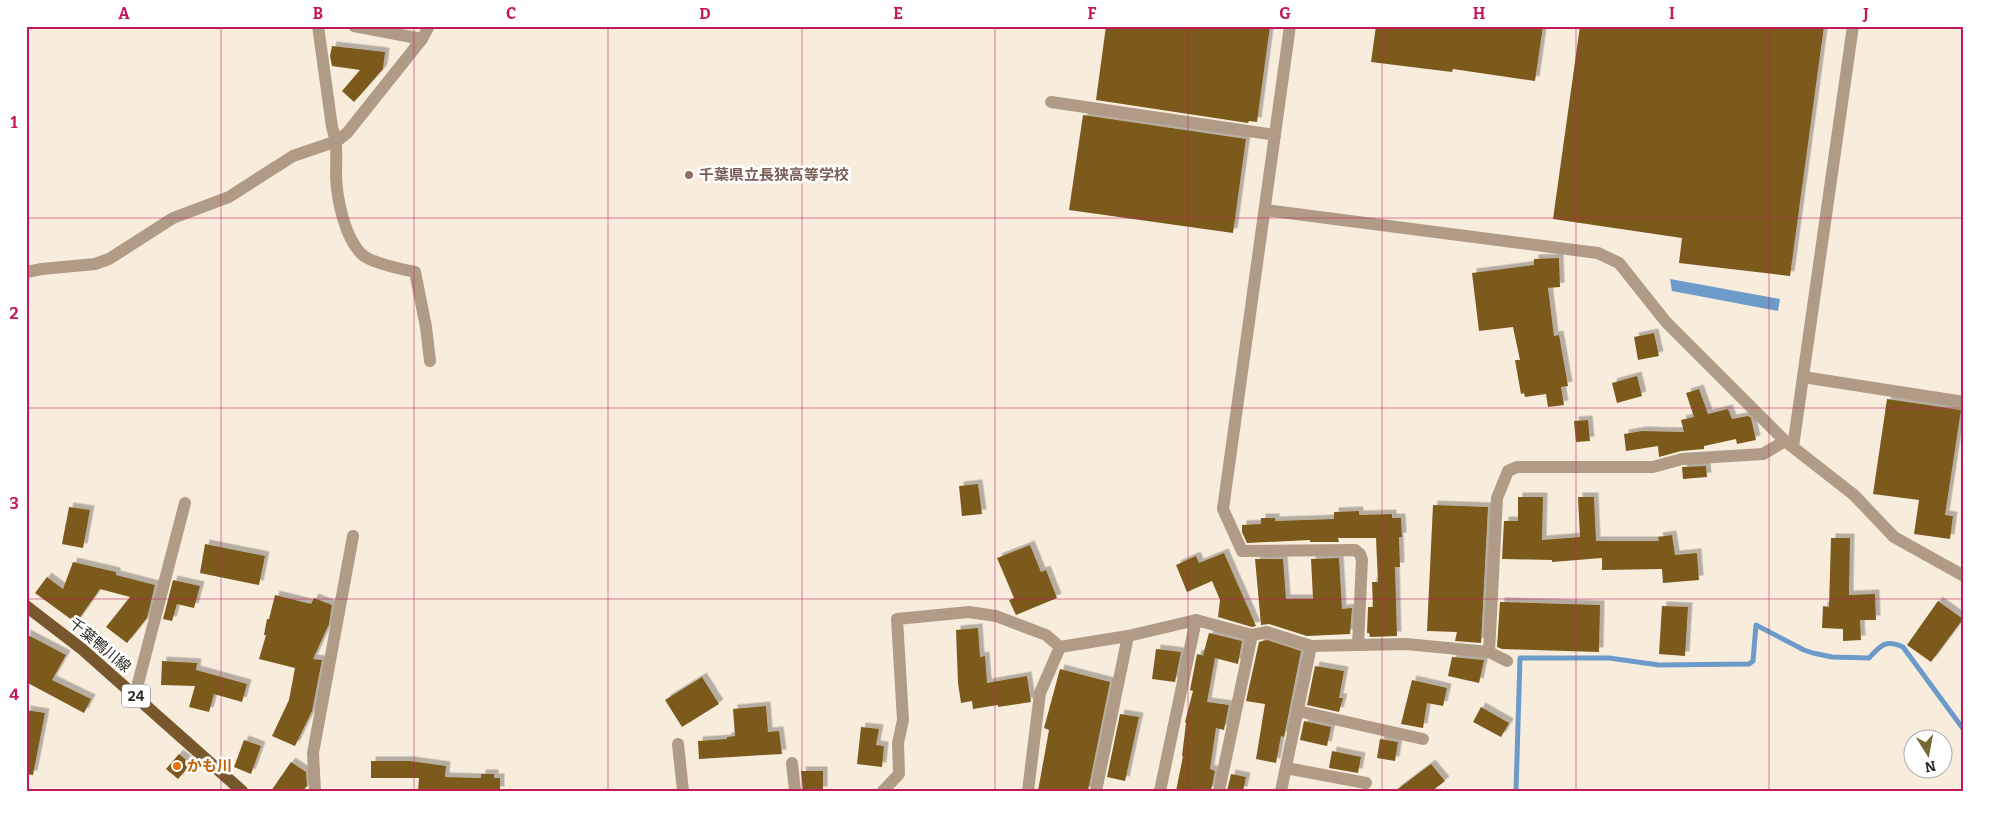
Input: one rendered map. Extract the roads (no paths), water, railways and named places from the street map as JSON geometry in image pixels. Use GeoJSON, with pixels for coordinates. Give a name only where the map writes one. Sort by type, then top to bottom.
{"type":"FeatureCollection","features":[{"type":"Feature","properties":{"kind":"main road","name":"千葉鴨川線"},"geometry":{"type":"LineString","coordinates":[[26,606],[82,649],[242,791]]}},
{"type":"Feature","properties":{"kind":"street"},"geometry":{"type":"LineString","coordinates":[[318,26],[332,127],[337,141],[338,204],[350,237],[363,256],[389,266],[415,272],[426,327],[430,361]]}},
{"type":"Feature","properties":{"kind":"street"},"geometry":{"type":"LineString","coordinates":[[354,26],[422,39]]}},
{"type":"Feature","properties":{"kind":"street"},"geometry":{"type":"LineString","coordinates":[[26,272],[96,264],[109,258],[173,218],[229,197],[293,156],[337,141],[347,133],[422,39],[429,26]]}},
{"type":"Feature","properties":{"kind":"street"},"geometry":{"type":"LineString","coordinates":[[1290,26],[1222,509],[1242,551],[1355,550],[1360,554],[1362,560],[1358,645]]}},
{"type":"Feature","properties":{"kind":"street"},"geometry":{"type":"LineString","coordinates":[[1789,444],[1803,377],[1854,26]]}},
{"type":"Feature","properties":{"kind":"street"},"geometry":{"type":"LineString","coordinates":[[1051,102],[1274,135]]}},
{"type":"Feature","properties":{"kind":"street"},"geometry":{"type":"LineString","coordinates":[[1265,210],[1598,253],[1610,257],[1619,263],[1666,322],[1789,444],[1854,495],[1894,537],[1964,576]]}},
{"type":"Feature","properties":{"kind":"street"},"geometry":{"type":"LineString","coordinates":[[1803,377],[1964,402]]}},
{"type":"Feature","properties":{"kind":"street"},"geometry":{"type":"LineString","coordinates":[[1489,652],[1497,498],[1508,471],[1517,467],[1652,467],[1682,459],[1763,454],[1789,444]]}},
{"type":"Feature","properties":{"kind":"street"},"geometry":{"type":"LineString","coordinates":[[135,695],[185,503]]}},
{"type":"Feature","properties":{"kind":"street"},"geometry":{"type":"LineString","coordinates":[[315,791],[313,753],[352,536]]}},
{"type":"Feature","properties":{"kind":"street"},"geometry":{"type":"LineString","coordinates":[[883,791],[899,774],[898,743],[903,720],[897,620],[969,612],[996,616],[1046,635],[1060,647],[1128,636],[1196,620],[1252,635],[1267,632],[1311,646],[1406,644],[1489,652],[1507,661]]}},
{"type":"Feature","properties":{"kind":"street"},"geometry":{"type":"LineString","coordinates":[[1160,791],[1196,620]]}},
{"type":"Feature","properties":{"kind":"street"},"geometry":{"type":"LineString","coordinates":[[1219,791],[1252,635]]}},
{"type":"Feature","properties":{"kind":"street"},"geometry":{"type":"LineString","coordinates":[[1096,791],[1128,636]]}},
{"type":"Feature","properties":{"kind":"street"},"geometry":{"type":"LineString","coordinates":[[1281,791],[1311,646]]}},
{"type":"Feature","properties":{"kind":"street"},"geometry":{"type":"LineString","coordinates":[[1028,791],[1040,693],[1060,647]]}},
{"type":"Feature","properties":{"kind":"street"},"geometry":{"type":"LineString","coordinates":[[1298,711],[1423,739]]}},
{"type":"Feature","properties":{"kind":"street"},"geometry":{"type":"LineString","coordinates":[[678,744],[683,791]]}},
{"type":"Feature","properties":{"kind":"street"},"geometry":{"type":"LineString","coordinates":[[792,763],[795,791]]}},
{"type":"Feature","properties":{"kind":"street"},"geometry":{"type":"LineString","coordinates":[[1286,768],[1366,782]]}},
{"type":"Feature","properties":{"kind":"water"},"geometry":{"type":"Polygon","coordinates":[[[1670,279],[1780,299],[1778,311],[1672,291],[1670,279]]]}},
{"type":"Feature","properties":{"kind":"waterway"},"geometry":{"type":"LineString","coordinates":[[1516,791],[1520,658],[1609,658],[1659,665],[1749,664],[1753,661],[1756,625],[1804,650],[1832,657],[1869,658],[1887,644],[1903,647],[1964,730]]}},
{"type":"Feature","properties":{"kind":"place","name":"千葉県立長狭高等学校"},"geometry":{"type":"Point","coordinates":[689,175]}},
{"type":"Feature","properties":{"kind":"place","name":"かも川"},"geometry":{"type":"Point","coordinates":[177,766]}}]}
